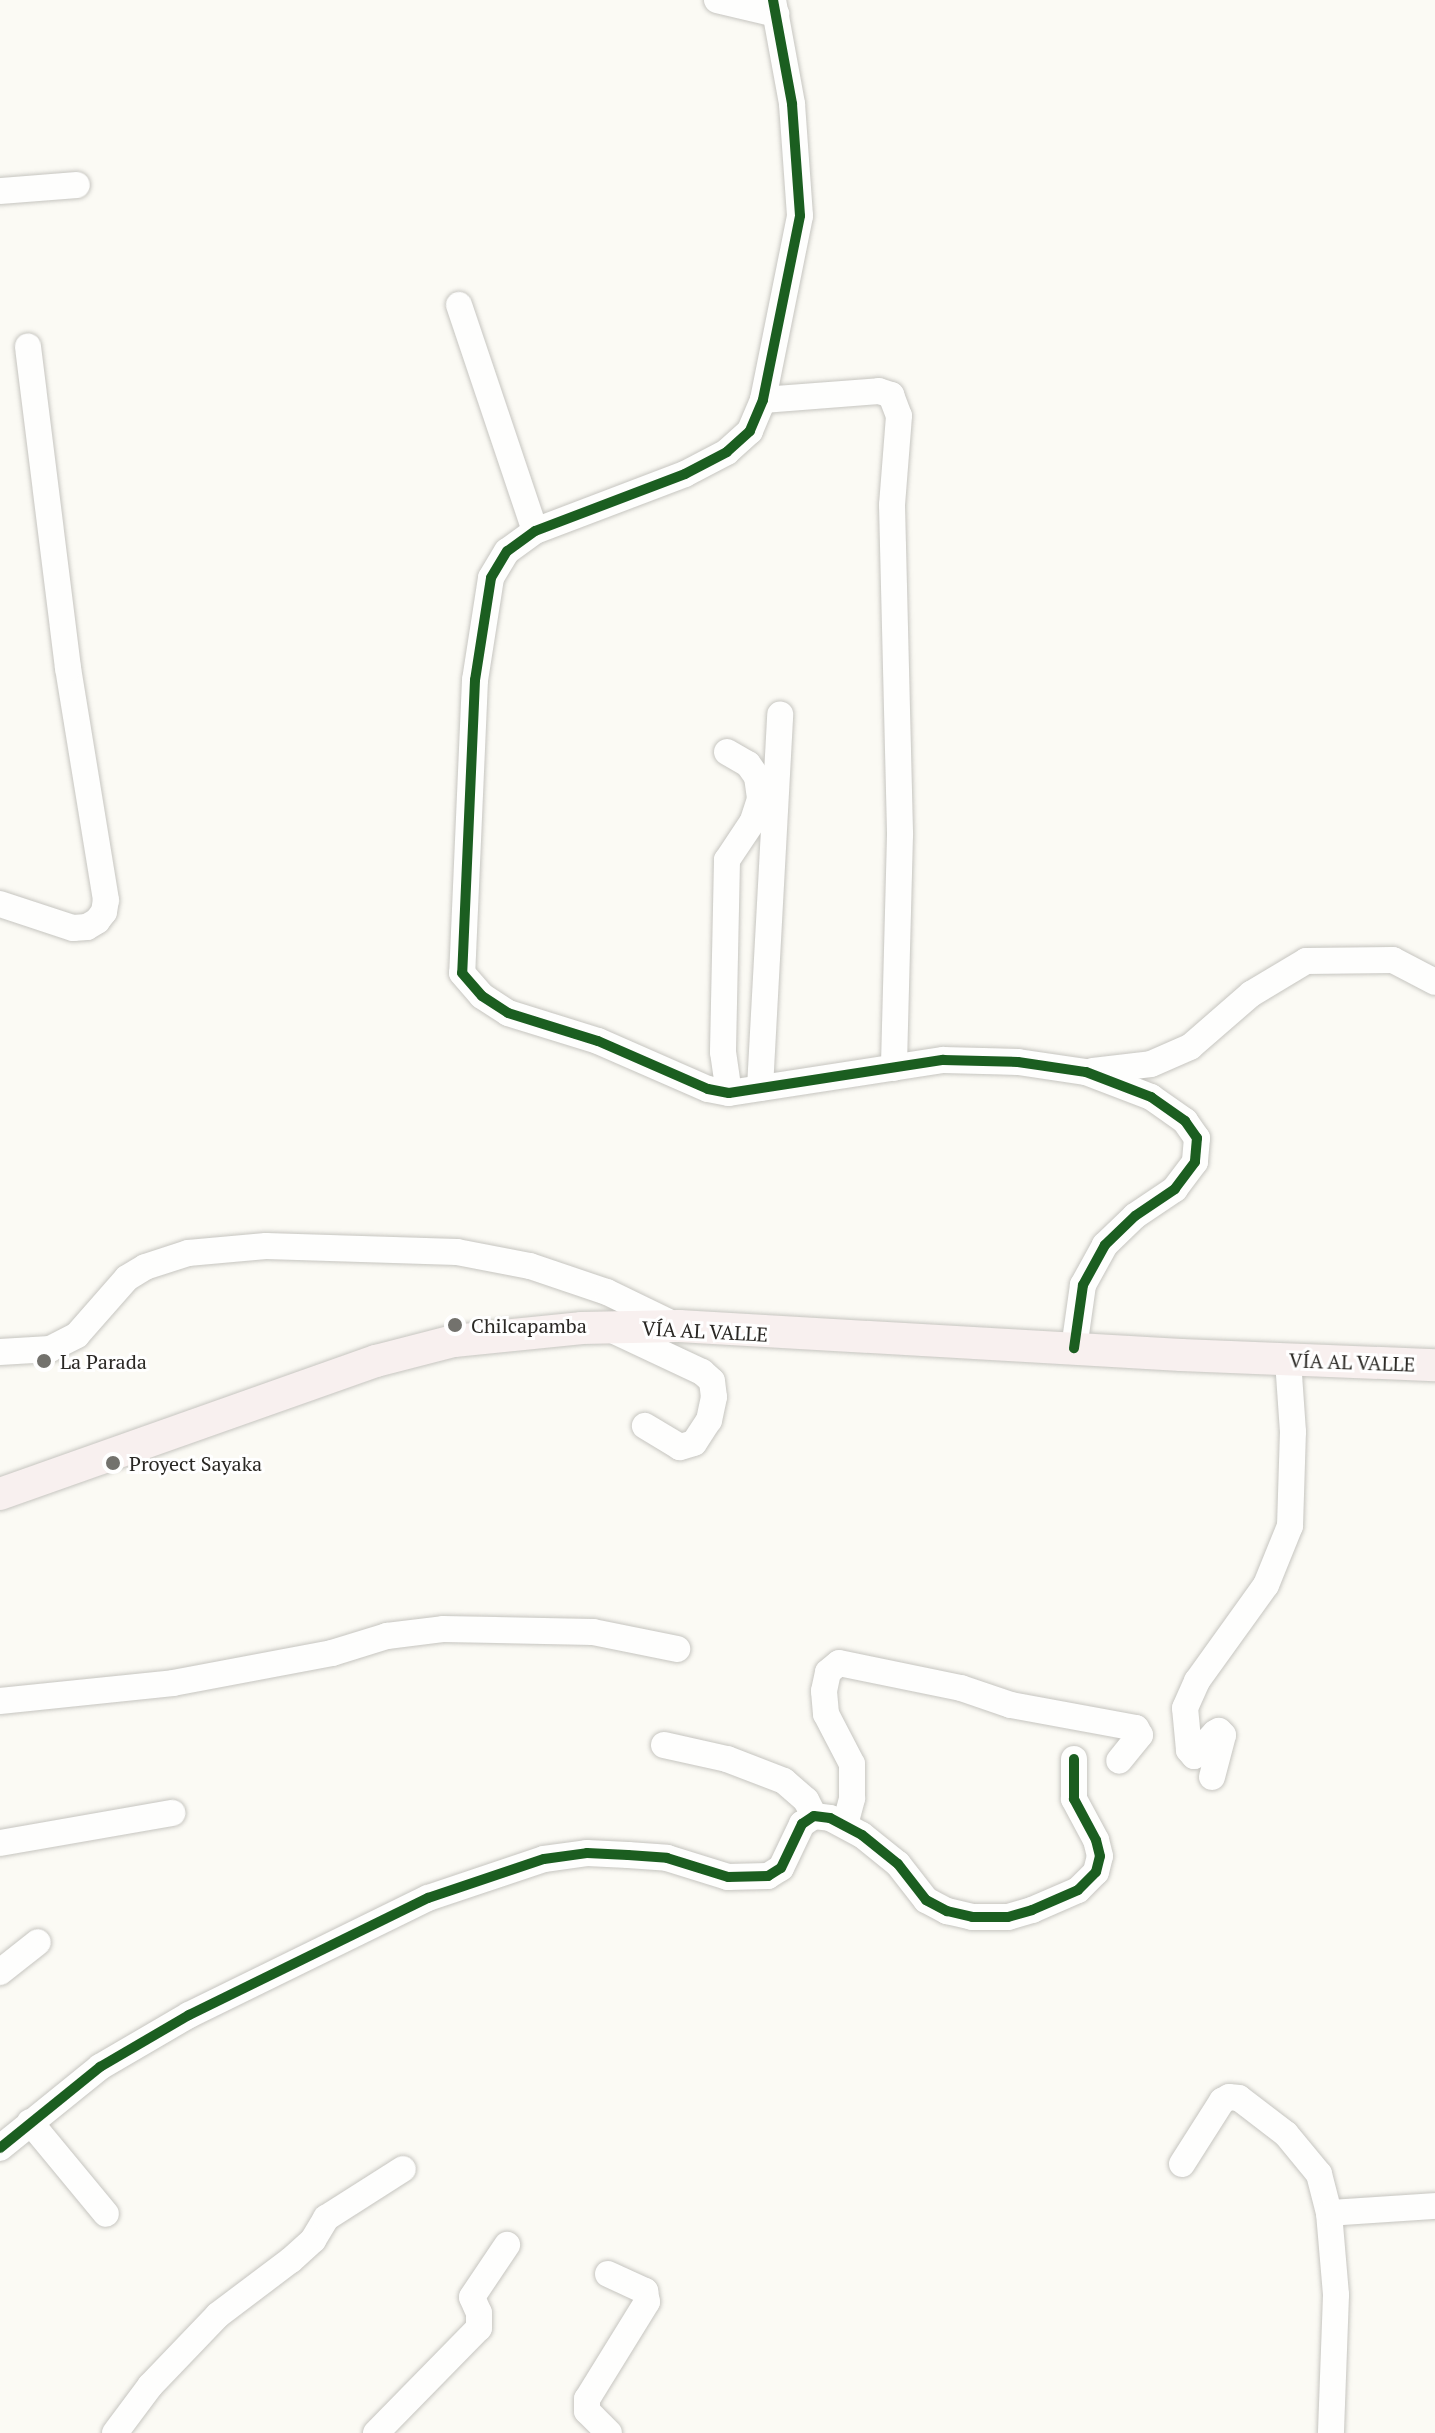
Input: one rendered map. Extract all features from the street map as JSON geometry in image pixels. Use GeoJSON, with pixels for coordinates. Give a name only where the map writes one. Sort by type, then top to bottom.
{"type":"FeatureCollection","features":[{"type":"Feature","properties":{"kind":"main road","name":"VÍA AL VALLE"},"geometry":{"type":"LineString","coordinates":[[0,1494],[376,1361],[454,1341],[608,1328],[679,1326],[795,1336],[1435,1365]]}},
{"type":"Feature","properties":{"kind":"street"},"geometry":{"type":"LineString","coordinates":[[717,0],[774,7],[792,104],[800,216],[763,400],[750,431],[727,452],[685,474],[535,531],[507,551],[491,578],[475,680],[462,973],[482,996],[508,1013],[598,1041],[687,1081],[729,1093],[943,1060],[1018,1062],[1086,1072],[1151,1097],[1185,1121],[1197,1138],[1195,1162],[1175,1189],[1135,1216],[1105,1245],[1083,1285],[1074,1348]]}},
{"type":"Feature","properties":{"kind":"street"},"geometry":{"type":"LineString","coordinates":[[0,191],[77,185]]}},
{"type":"Feature","properties":{"kind":"street"},"geometry":{"type":"LineString","coordinates":[[459,305],[535,531]]}},
{"type":"Feature","properties":{"kind":"street"},"geometry":{"type":"LineString","coordinates":[[0,904],[73,928],[87,927],[97,921],[104,912],[106,900],[68,668],[28,346]]}},
{"type":"Feature","properties":{"kind":"street"},"geometry":{"type":"LineString","coordinates":[[763,400],[879,391],[891,395],[899,416],[892,505],[900,835],[894,1068]]}},
{"type":"Feature","properties":{"kind":"street"},"geometry":{"type":"LineString","coordinates":[[760,1088],[780,715]]}},
{"type":"Feature","properties":{"kind":"street"},"geometry":{"type":"LineString","coordinates":[[727,752],[748,764],[757,777],[760,799],[753,821],[727,860],[723,1052],[729,1093]]}},
{"type":"Feature","properties":{"kind":"street"},"geometry":{"type":"LineString","coordinates":[[1086,1072],[1151,1064],[1190,1047],[1251,994],[1306,961],[1393,960],[1435,982]]}},
{"type":"Feature","properties":{"kind":"street"},"geometry":{"type":"LineString","coordinates":[[0,1352],[50,1349],[77,1335],[127,1278],[145,1267],[188,1253],[266,1246],[457,1252],[530,1266],[607,1292],[679,1326]]}},
{"type":"Feature","properties":{"kind":"street"},"geometry":{"type":"LineString","coordinates":[[608,1328],[702,1372],[712,1381],[714,1397],[709,1420],[694,1443],[680,1447],[645,1426]]}},
{"type":"Feature","properties":{"kind":"street"},"geometry":{"type":"LineString","coordinates":[[1212,1777],[1223,1735],[1215,1733],[1194,1756],[1189,1750],[1185,1708],[1197,1681],[1266,1585],[1290,1526],[1293,1432],[1288,1360]]}},
{"type":"Feature","properties":{"kind":"street"},"geometry":{"type":"LineString","coordinates":[[0,1701],[173,1683],[332,1653],[387,1636],[443,1629],[593,1632],[677,1649]]}},
{"type":"Feature","properties":{"kind":"street"},"geometry":{"type":"LineString","coordinates":[[845,1825],[852,1798],[852,1764],[826,1714],[824,1691],[828,1672],[839,1663],[961,1688],[1011,1705],[1136,1728],[1140,1735],[1119,1761]]}},
{"type":"Feature","properties":{"kind":"street"},"geometry":{"type":"LineString","coordinates":[[664,1745],[727,1759],[784,1781],[806,1800],[814,1816],[845,1825],[898,1864],[926,1900],[947,1911],[972,1917],[1008,1917],[1032,1910],[1078,1890],[1096,1872],[1100,1856],[1096,1840],[1074,1799],[1074,1759]]}},
{"type":"Feature","properties":{"kind":"street"},"geometry":{"type":"LineString","coordinates":[[0,1843],[172,1813]]}},
{"type":"Feature","properties":{"kind":"street"},"geometry":{"type":"LineString","coordinates":[[0,2148],[30,2122],[136,2044],[428,1898],[544,1859],[587,1853],[667,1858],[728,1877],[768,1876],[781,1868],[802,1824],[814,1816]]}},
{"type":"Feature","properties":{"kind":"street"},"geometry":{"type":"LineString","coordinates":[[0,1972],[38,1942]]}},
{"type":"Feature","properties":{"kind":"street"},"geometry":{"type":"LineString","coordinates":[[1182,2164],[1222,2101],[1239,2098],[1286,2134],[1319,2174],[1329,2213],[1336,2295],[1331,2433]]}},
{"type":"Feature","properties":{"kind":"street"},"geometry":{"type":"LineString","coordinates":[[30,2122],[106,2214]]}},
{"type":"Feature","properties":{"kind":"street"},"geometry":{"type":"LineString","coordinates":[[115,2433],[150,2386],[218,2315],[291,2260],[313,2240],[326,2218],[403,2169]]}},
{"type":"Feature","properties":{"kind":"street"},"geometry":{"type":"LineString","coordinates":[[1329,2213],[1435,2206]]}},
{"type":"Feature","properties":{"kind":"street"},"geometry":{"type":"LineString","coordinates":[[376,2433],[479,2328],[479,2313],[472,2297],[507,2245]]}},
{"type":"Feature","properties":{"kind":"street"},"geometry":{"type":"LineString","coordinates":[[608,2274],[645,2291],[647,2302],[587,2399],[587,2411],[609,2433]]}},
{"type":"Feature","properties":{"kind":"cycle path"},"geometry":{"type":"LineString","coordinates":[[773,0],[792,104],[800,216],[763,400],[750,431],[727,452],[685,474],[535,531],[507,551],[491,578],[475,680],[462,973],[482,996],[508,1013],[598,1041],[708,1089],[729,1093],[943,1060],[1018,1062],[1086,1072],[1151,1097],[1185,1121],[1197,1138],[1195,1162],[1175,1189],[1135,1216],[1105,1245],[1083,1285],[1074,1348]]}},
{"type":"Feature","properties":{"kind":"cycle path"},"geometry":{"type":"LineString","coordinates":[[0,2148],[100,2067],[189,2015],[428,1898],[544,1859],[587,1853],[628,1855],[667,1858],[728,1877],[768,1876],[781,1868],[802,1824],[814,1816],[830,1818],[862,1835],[898,1864],[926,1900],[947,1911],[972,1917],[1008,1917],[1032,1910],[1078,1890],[1096,1872],[1100,1856],[1096,1840],[1074,1799],[1074,1759]]}},
{"type":"Feature","properties":{"kind":"place","name":"Chilcapamba"},"geometry":{"type":"Point","coordinates":[455,1325]}},
{"type":"Feature","properties":{"kind":"place","name":"La Parada"},"geometry":{"type":"Point","coordinates":[44,1361]}},
{"type":"Feature","properties":{"kind":"place","name":"Proyect Sayaka"},"geometry":{"type":"Point","coordinates":[113,1463]}}]}
